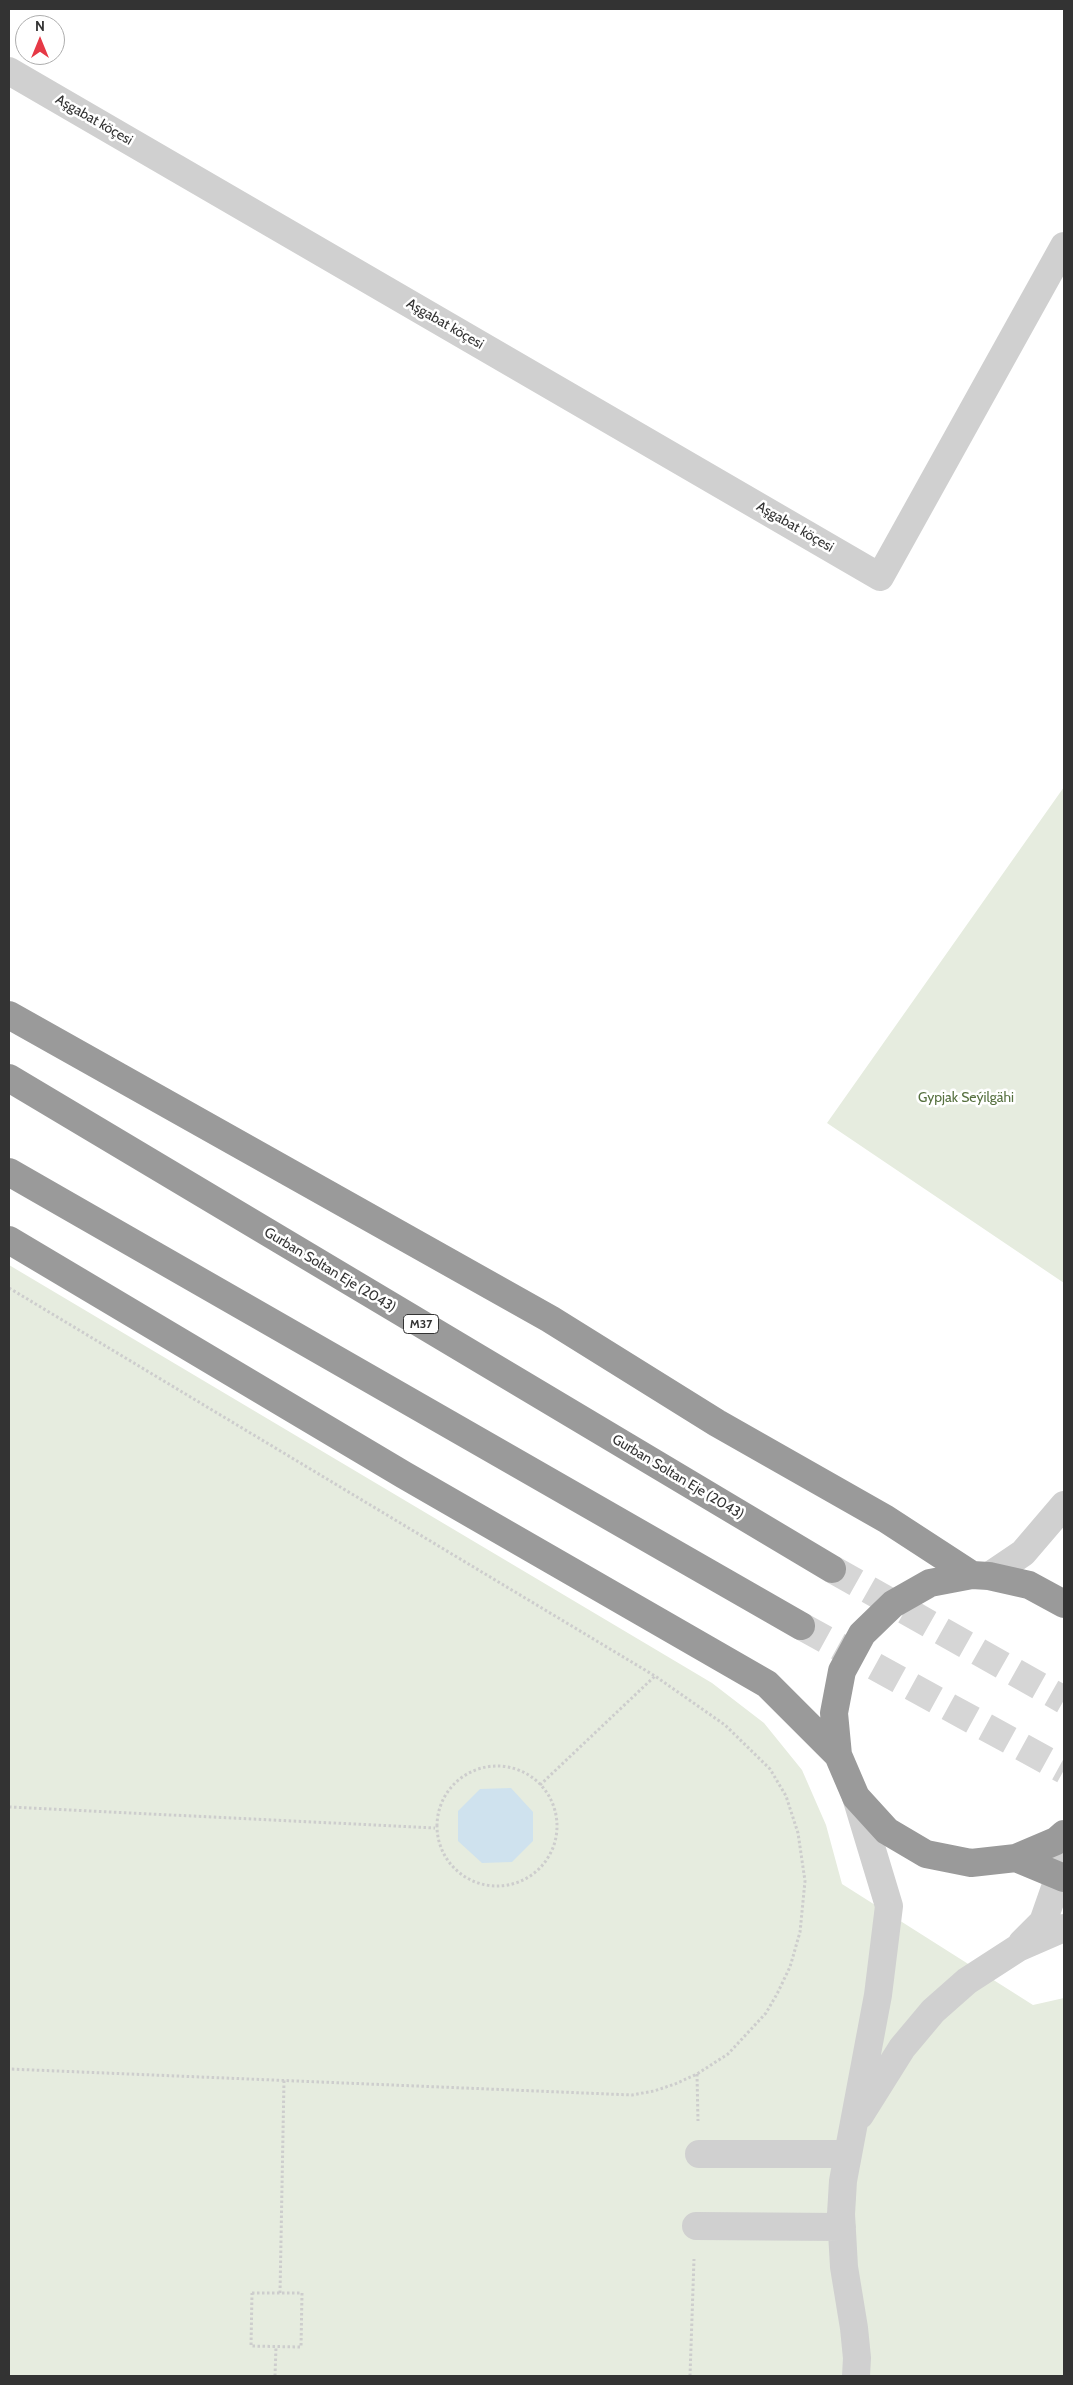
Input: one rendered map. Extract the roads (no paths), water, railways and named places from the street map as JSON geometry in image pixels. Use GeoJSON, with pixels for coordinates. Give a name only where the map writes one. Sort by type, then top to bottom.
{"type":"FeatureCollection","features":[{"type":"Feature","properties":{"kind":"highway"},"geometry":{"type":"LineString","coordinates":[[9,1015],[550,1319],[717,1423],[886,1519],[980,1576]]}},
{"type":"Feature","properties":{"kind":"highway","name":"Gurban Soltan Eje (2043)"},"geometry":{"type":"LineString","coordinates":[[9,1078],[832,1569]]}},
{"type":"Feature","properties":{"kind":"highway"},"geometry":{"type":"LineString","coordinates":[[9,1172],[801,1626]]}},
{"type":"Feature","properties":{"kind":"highway"},"geometry":{"type":"LineString","coordinates":[[9,1240],[404,1475],[767,1684],[838,1755]]}},
{"type":"Feature","properties":{"kind":"highway"},"geometry":{"type":"LineString","coordinates":[[1064,1604],[1029,1584],[980,1576],[930,1583],[893,1604],[862,1634],[842,1671],[834,1713],[838,1755],[856,1797],[887,1831],[926,1854],[971,1863],[1016,1858],[1056,1841],[1064,1834]]}},
{"type":"Feature","properties":{"kind":"highway"},"geometry":{"type":"LineString","coordinates":[[1016,1858],[1062,1872]]}},
{"type":"Feature","properties":{"kind":"street","name":"Aşgabat köçesi"},"geometry":{"type":"LineString","coordinates":[[9,71],[880,577],[1064,246]]}},
{"type":"Feature","properties":{"kind":"street"},"geometry":{"type":"LineString","coordinates":[[980,1576],[1023,1553],[1064,1505]]}},
{"type":"Feature","properties":{"kind":"street"},"geometry":{"type":"LineString","coordinates":[[856,1797],[889,1906],[876,2004],[842,2181],[844,2267],[857,2358],[856,2376]]}},
{"type":"Feature","properties":{"kind":"street"},"geometry":{"type":"LineString","coordinates":[[1018,1948],[1043,1922],[1062,1872]]}},
{"type":"Feature","properties":{"kind":"street"},"geometry":{"type":"LineString","coordinates":[[849,2142],[902,2048],[933,2011],[967,1981],[1018,1948],[1064,1928]]}},
{"type":"Feature","properties":{"kind":"street"},"geometry":{"type":"LineString","coordinates":[[699,2154],[849,2142]]}},
{"type":"Feature","properties":{"kind":"street"},"geometry":{"type":"LineString","coordinates":[[696,2226],[842,2227]]}},
{"type":"Feature","properties":{"kind":"water"},"geometry":{"type":"Polygon","coordinates":[[[511,1788],[533,1812],[533,1841],[512,1862],[482,1863],[458,1841],[458,1811],[480,1789],[511,1788]]]}},
{"type":"Feature","properties":{"kind":"tunnel"},"geometry":{"type":"LineString","coordinates":[[832,1569],[1064,1700]]}},
{"type":"Feature","properties":{"kind":"tunnel"},"geometry":{"type":"LineString","coordinates":[[801,1626],[1064,1770]]}},
{"type":"Feature","properties":{"kind":"park label","name":"Gypjak Seýilgähi"},"geometry":{"type":"Point","coordinates":[966,1098]}}]}
